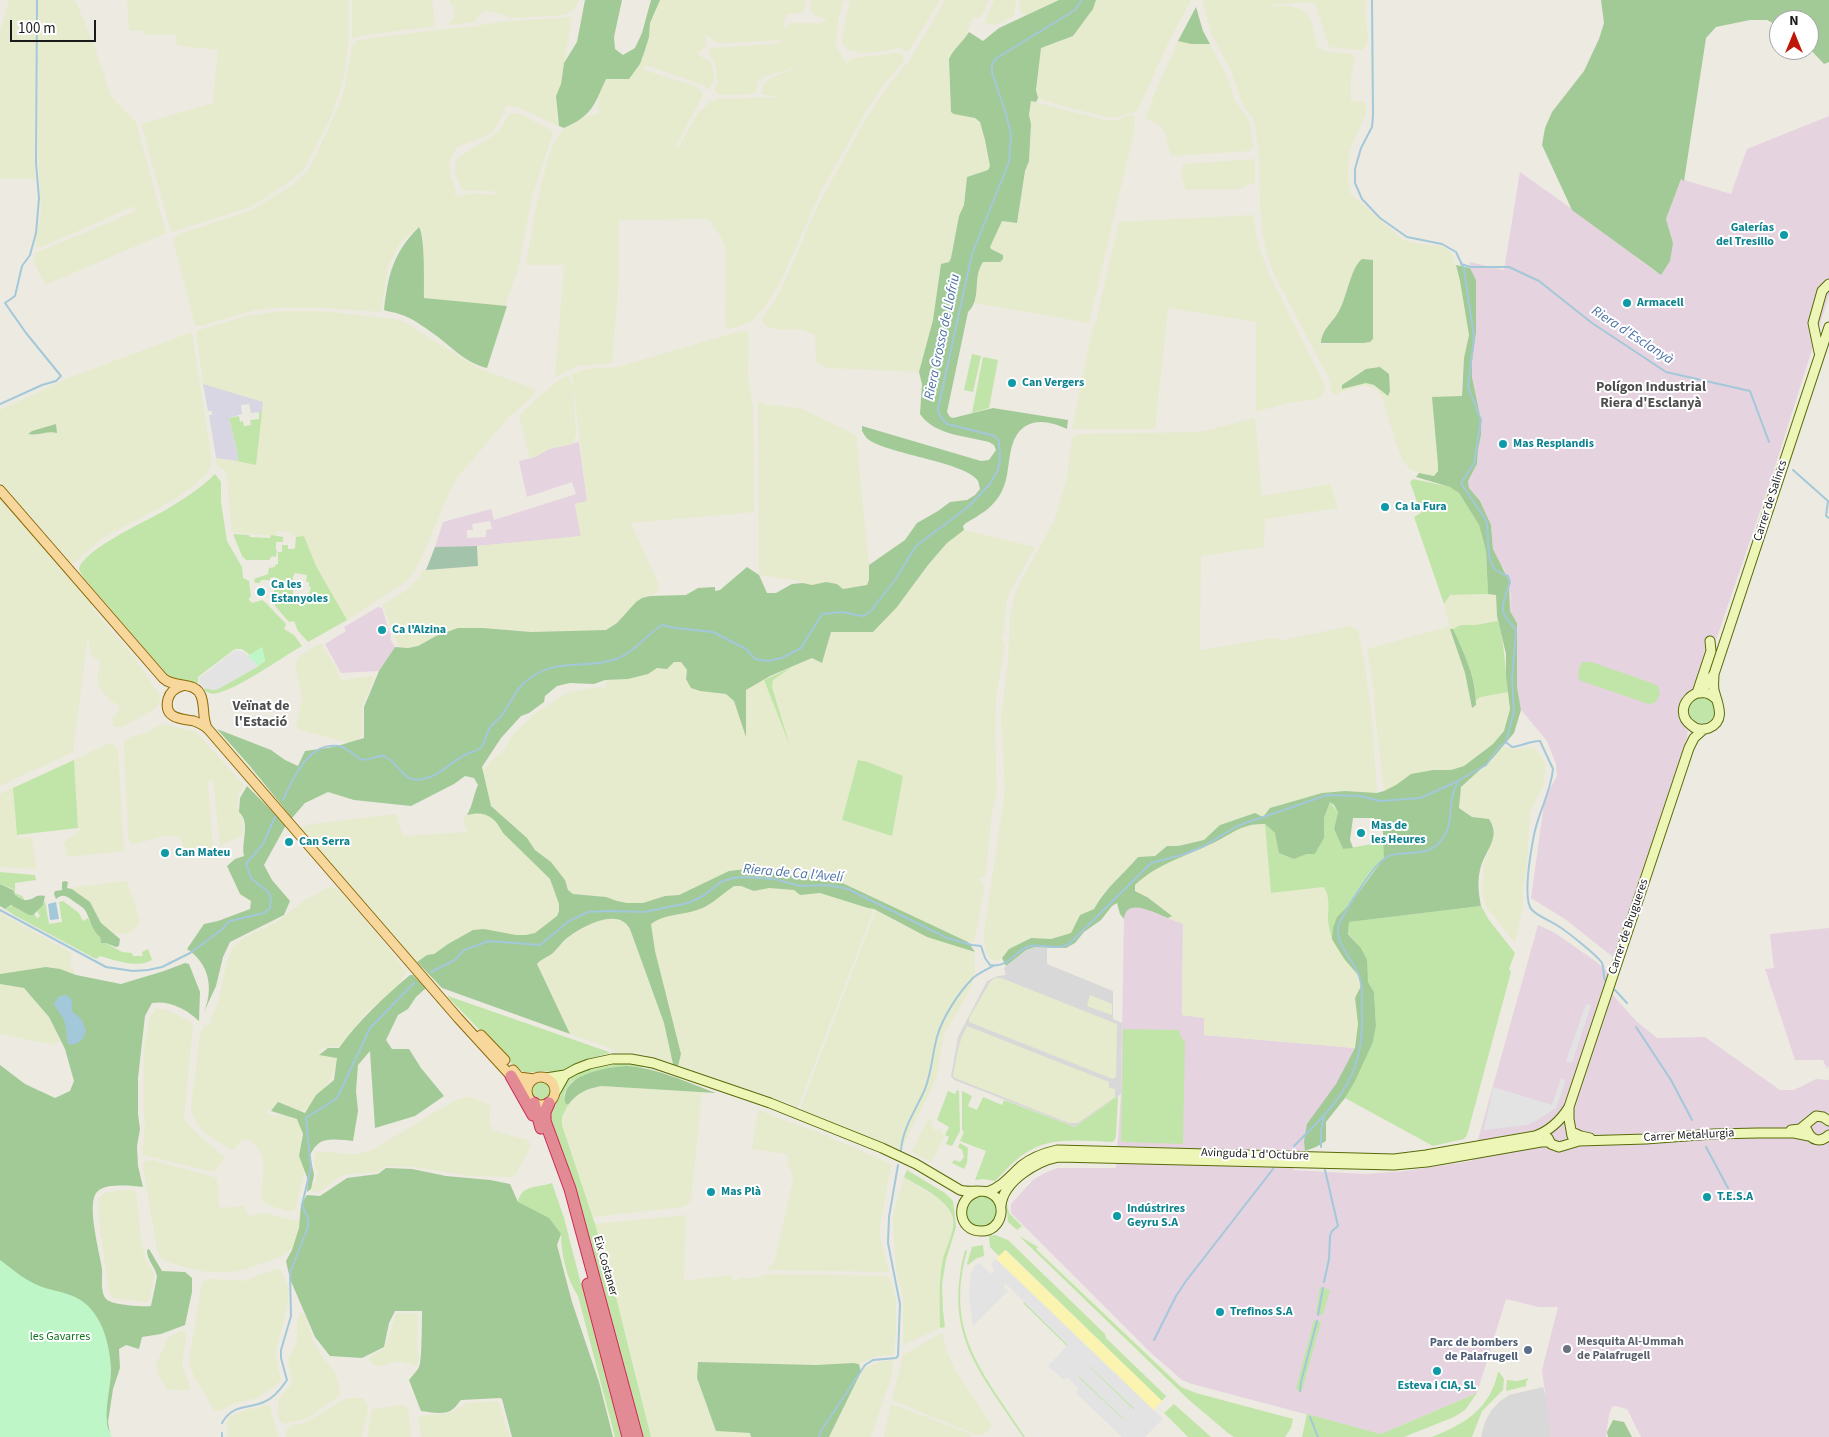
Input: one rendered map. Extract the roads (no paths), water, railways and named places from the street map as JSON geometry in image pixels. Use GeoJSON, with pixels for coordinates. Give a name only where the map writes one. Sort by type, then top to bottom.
{"type":"FeatureCollection","features":[{"type":"Feature","properties":{"kind":"highway"},"geometry":{"type":"LineString","coordinates":[[511,1076],[542,1130]]}},
{"type":"Feature","properties":{"kind":"highway","name":"Eix Costaner"},"geometry":{"type":"LineString","coordinates":[[534,1103],[570,1211],[628,1437]]}},
{"type":"Feature","properties":{"kind":"highway","name":"Eix Costaner"},"geometry":{"type":"LineString","coordinates":[[549,1103],[545,1112],[546,1120],[570,1189],[637,1437]]}},
{"type":"Feature","properties":{"kind":"main road"},"geometry":{"type":"LineString","coordinates":[[1820,355],[1814,323],[1827,289]]}},
{"type":"Feature","properties":{"kind":"main road"},"geometry":{"type":"LineString","coordinates":[[1814,323],[1829,327]]}},
{"type":"Feature","properties":{"kind":"main road","name":"Carrer de Salincs"},"geometry":{"type":"LineString","coordinates":[[1714,674],[1829,327]]}},
{"type":"Feature","properties":{"kind":"main road"},"geometry":{"type":"LineString","coordinates":[[1820,355],[1829,342]]}},
{"type":"Feature","properties":{"kind":"main road"},"geometry":{"type":"LineString","coordinates":[[0,490],[163,678],[169,682],[195,688],[202,698],[203,716],[207,728]]}},
{"type":"Feature","properties":{"kind":"main road"},"geometry":{"type":"LineString","coordinates":[[1698,693],[1711,650],[1710,641]]}},
{"type":"Feature","properties":{"kind":"main road"},"geometry":{"type":"LineString","coordinates":[[1714,674],[1714,688],[1720,709],[1719,718],[1713,726],[1704,729],[1695,728],[1688,724],[1684,716],[1684,707],[1688,698],[1698,693],[1714,674]]}},
{"type":"Feature","properties":{"kind":"main road"},"geometry":{"type":"LineString","coordinates":[[163,678],[170,712],[177,719],[198,723],[207,728],[438,994],[511,1076],[527,1090]]}},
{"type":"Feature","properties":{"kind":"main road"},"geometry":{"type":"LineString","coordinates":[[168,696],[174,689],[182,686]]}},
{"type":"Feature","properties":{"kind":"main road"},"geometry":{"type":"LineString","coordinates":[[1698,693],[1710,694],[1717,700]]}},
{"type":"Feature","properties":{"kind":"main road"},"geometry":{"type":"LineString","coordinates":[[187,721],[199,714],[202,706]]}},
{"type":"Feature","properties":{"kind":"main road","name":"Carrer de Brugueres"},"geometry":{"type":"LineString","coordinates":[[1688,724],[1689,748]]}},
{"type":"Feature","properties":{"kind":"main road","name":"Carrer de Brugueres"},"geometry":{"type":"LineString","coordinates":[[1569,1107],[1689,748],[1694,738],[1704,729]]}},
{"type":"Feature","properties":{"kind":"main road"},"geometry":{"type":"LineString","coordinates":[[438,994],[497,1051],[515,1074],[525,1079],[565,1075],[589,1064],[617,1059],[631,1059],[653,1063],[770,1103],[882,1148],[916,1164],[951,1186],[966,1192],[977,1192],[987,1192],[995,1196],[1001,1206],[998,1223],[991,1229],[982,1232],[972,1229],[965,1223],[961,1213],[962,1205],[968,1197],[977,1192]]}},
{"type":"Feature","properties":{"kind":"main road"},"geometry":{"type":"LineString","coordinates":[[534,1079],[528,1085],[527,1090],[529,1097],[534,1103],[539,1105],[549,1103],[554,1098],[565,1075]]}},
{"type":"Feature","properties":{"kind":"main road"},"geometry":{"type":"LineString","coordinates":[[546,1078],[553,1083],[556,1092]]}},
{"type":"Feature","properties":{"kind":"main road"},"geometry":{"type":"LineString","coordinates":[[1536,1140],[1562,1118],[1569,1107]]}},
{"type":"Feature","properties":{"kind":"main road"},"geometry":{"type":"LineString","coordinates":[[1536,1140],[1550,1142],[1559,1147],[1569,1144],[1572,1137],[1569,1107]]}},
{"type":"Feature","properties":{"kind":"main road","name":"Carrer Metal·lurgia"},"geometry":{"type":"LineString","coordinates":[[1571,1130],[1588,1138],[1791,1130],[1800,1129],[1818,1116],[1829,1121]]}},
{"type":"Feature","properties":{"kind":"main road"},"geometry":{"type":"LineString","coordinates":[[1550,1142],[1548,1135],[1553,1126],[1563,1122],[1571,1130]]}},
{"type":"Feature","properties":{"kind":"main road"},"geometry":{"type":"LineString","coordinates":[[1808,1123],[1809,1136]]}},
{"type":"Feature","properties":{"kind":"main road","name":"Carrer Metal·lurgia"},"geometry":{"type":"LineString","coordinates":[[1569,1144],[1579,1141],[1758,1133],[1794,1133],[1819,1140],[1829,1136]]}},
{"type":"Feature","properties":{"kind":"main road","name":"Avinguda 1 d'Octubre"},"geometry":{"type":"LineString","coordinates":[[1299,1160],[1410,1158],[1536,1140]]}},
{"type":"Feature","properties":{"kind":"main road","name":"Avinguda 1 d'Octubre"},"geometry":{"type":"LineString","coordinates":[[987,1192],[999,1188],[1030,1159],[1057,1150],[1261,1158],[1367,1166],[1410,1164],[1536,1140]]}},
{"type":"Feature","properties":{"kind":"main road","name":"Avinguda 1 d'Octubre"},"geometry":{"type":"LineString","coordinates":[[1001,1206],[1004,1195],[1027,1170],[1041,1161],[1058,1157],[1261,1158]]}},
{"type":"Feature","properties":{"kind":"main road"},"geometry":{"type":"LineString","coordinates":[[951,1186],[962,1205]]}},
{"type":"Feature","properties":{"kind":"water"},"geometry":{"type":"Polygon","coordinates":[[[56,902],[59,919],[50,920],[48,904],[56,902]]]}},
{"type":"Feature","properties":{"kind":"water"},"geometry":{"type":"Polygon","coordinates":[[[65,995],[71,1000],[72,1011],[82,1020],[86,1031],[81,1040],[75,1044],[68,1044],[64,1021],[54,1004],[58,997],[65,995]]]}},
{"type":"Feature","properties":{"kind":"waterway"},"geometry":{"type":"LineString","coordinates":[[0,404],[42,385],[56,381],[61,376],[26,333],[5,303],[15,296],[22,266],[30,255],[36,233],[39,198],[36,163],[37,0]]}},
{"type":"Feature","properties":{"kind":"waterway","name":"Riera Grossa de Llofriu"},"geometry":{"type":"LineString","coordinates":[[283,800],[298,771],[312,754],[321,748],[331,746],[345,748],[365,760],[380,756],[386,757],[404,775],[414,780],[435,775],[461,757],[481,748],[490,727],[501,717],[518,689],[532,677],[554,667],[613,660],[626,654],[662,625],[713,632],[746,649],[755,659],[768,661],[782,658],[801,648],[822,614],[842,612],[863,616],[870,612],[895,580],[916,546],[968,507],[990,484],[998,470],[1000,458],[999,441],[995,436],[947,424],[940,416],[938,409],[972,254],[1009,162],[1011,135],[992,73],[992,64],[997,58],[1075,10],[1082,0]]}},
{"type":"Feature","properties":{"kind":"waterway"},"geometry":{"type":"LineString","coordinates":[[431,972],[455,960],[464,950],[489,941],[540,945],[569,921],[588,912],[644,912],[688,903],[703,896],[721,882],[733,878],[746,877],[774,879],[801,886],[827,885],[848,889],[947,938],[981,946],[985,958],[990,965],[996,965],[1006,962],[1027,947],[1035,945],[1059,947],[1069,944],[1151,863],[1185,854],[1204,846],[1237,826],[1327,795],[1360,796],[1380,801],[1420,798],[1454,783],[1486,765],[1499,747],[1506,742],[1514,711],[1512,680],[1516,630],[1503,611],[1503,604],[1510,582],[1508,576],[1495,569],[1491,563],[1486,520],[1461,483],[1474,463],[1481,420],[1468,387],[1474,337],[1464,269],[1456,252],[1442,244],[1407,237],[1380,218],[1362,199],[1355,183],[1355,169],[1361,148],[1372,127],[1372,0]]}},
{"type":"Feature","properties":{"kind":"waterway","name":"Riera d'Esclanyà"},"geometry":{"type":"LineString","coordinates":[[1461,264],[1471,267],[1509,267],[1539,281],[1592,323],[1666,372],[1750,391],[1769,442]]}},
{"type":"Feature","properties":{"kind":"waterway","name":"Riera d'Esclanyà"},"geometry":{"type":"LineString","coordinates":[[1793,470],[1828,501],[1826,516],[1829,518]]}},
{"type":"Feature","properties":{"kind":"waterway"},"geometry":{"type":"LineString","coordinates":[[1507,743],[1512,747],[1540,741],[1553,769],[1550,786],[1536,827],[1529,863],[1527,886],[1529,905],[1534,912],[1566,931],[1588,949],[1602,963],[1606,982]]}},
{"type":"Feature","properties":{"kind":"waterway"},"geometry":{"type":"LineString","coordinates":[[1294,1146],[1324,1116],[1346,1087],[1359,1053],[1362,1033],[1361,984],[1356,970],[1341,945],[1338,931],[1339,924],[1366,879],[1379,863],[1397,854],[1427,851],[1440,842],[1448,828],[1452,797],[1458,782]]}},
{"type":"Feature","properties":{"kind":"waterway","name":"Riera Grossa de Llofriu"},"geometry":{"type":"LineString","coordinates":[[0,910],[106,967],[133,971],[162,967],[190,953],[220,931],[230,921],[264,913],[270,908],[271,897],[268,892],[251,878],[246,864],[263,844],[275,817]]}},
{"type":"Feature","properties":{"kind":"waterway"},"geometry":{"type":"LineString","coordinates":[[901,1150],[907,1126],[927,1082],[937,1037],[943,1022],[957,998],[975,976],[993,966]]}},
{"type":"Feature","properties":{"kind":"waterway","name":"Riera de Ca l'Avelí"},"geometry":{"type":"LineString","coordinates":[[222,1423],[235,1410],[258,1404],[271,1398],[287,1380],[281,1358],[281,1350],[291,1316],[290,1273],[308,1227],[308,1219],[302,1205],[311,1167],[306,1118],[337,1098],[370,1028],[414,983]]}},
{"type":"Feature","properties":{"kind":"waterway"},"geometry":{"type":"LineString","coordinates":[[1615,990],[1627,1003]]}},
{"type":"Feature","properties":{"kind":"waterway"},"geometry":{"type":"LineString","coordinates":[[1636,1027],[1671,1080],[1692,1120]]}},
{"type":"Feature","properties":{"kind":"waterway"},"geometry":{"type":"LineString","coordinates":[[1321,1147],[1321,1131],[1324,1117]]}},
{"type":"Feature","properties":{"kind":"waterway"},"geometry":{"type":"LineString","coordinates":[[1706,1147],[1728,1188]]}},
{"type":"Feature","properties":{"kind":"waterway"},"geometry":{"type":"LineString","coordinates":[[819,1437],[821,1431],[865,1365],[873,1360],[896,1358],[898,1356],[900,1304],[888,1243],[889,1217],[898,1165]]}},
{"type":"Feature","properties":{"kind":"waterway"},"geometry":{"type":"LineString","coordinates":[[1154,1340],[1176,1296],[1186,1281],[1273,1169]]}},
{"type":"Feature","properties":{"kind":"waterway"},"geometry":{"type":"LineString","coordinates":[[1324,1282],[1329,1259],[1330,1236],[1332,1231],[1338,1226],[1325,1170]]}},
{"type":"Feature","properties":{"kind":"waterway"},"geometry":{"type":"LineString","coordinates":[[1318,1315],[1323,1288]]}},
{"type":"Feature","properties":{"kind":"waterway"},"geometry":{"type":"LineString","coordinates":[[1300,1391],[1317,1321]]}},
{"type":"Feature","properties":{"kind":"waterway"},"geometry":{"type":"LineString","coordinates":[[1310,1417],[1318,1437]]}},
{"type":"Feature","properties":{"kind":"place","name":"Galerías del Tresillo"},"geometry":{"type":"Point","coordinates":[1784,235]}},
{"type":"Feature","properties":{"kind":"place","name":"Armacell"},"geometry":{"type":"Point","coordinates":[1627,303]}},
{"type":"Feature","properties":{"kind":"place","name":"Can Vergers"},"geometry":{"type":"Point","coordinates":[1012,383]}},
{"type":"Feature","properties":{"kind":"place","name":"Mas Resplandis"},"geometry":{"type":"Point","coordinates":[1503,444]}},
{"type":"Feature","properties":{"kind":"place","name":"Ca la Fura"},"geometry":{"type":"Point","coordinates":[1385,507]}},
{"type":"Feature","properties":{"kind":"place","name":"Ca les Estanyoles"},"geometry":{"type":"Point","coordinates":[261,592]}},
{"type":"Feature","properties":{"kind":"place","name":"Ca l'Alzina"},"geometry":{"type":"Point","coordinates":[382,630]}},
{"type":"Feature","properties":{"kind":"place","name":"Mas de les Heures"},"geometry":{"type":"Point","coordinates":[1361,833]}},
{"type":"Feature","properties":{"kind":"place","name":"Can Serra"},"geometry":{"type":"Point","coordinates":[289,842]}},
{"type":"Feature","properties":{"kind":"place","name":"Can Mateu"},"geometry":{"type":"Point","coordinates":[165,853]}},
{"type":"Feature","properties":{"kind":"place","name":"Mas Plà"},"geometry":{"type":"Point","coordinates":[711,1192]}},
{"type":"Feature","properties":{"kind":"place","name":"T.E.S.A"},"geometry":{"type":"Point","coordinates":[1707,1197]}},
{"type":"Feature","properties":{"kind":"place","name":"Indústrires Geyru S.A"},"geometry":{"type":"Point","coordinates":[1117,1216]}},
{"type":"Feature","properties":{"kind":"place","name":"Trefinos S.A"},"geometry":{"type":"Point","coordinates":[1220,1312]}},
{"type":"Feature","properties":{"kind":"place","name":"Mesquita Al-Ummah de Palafrugell"},"geometry":{"type":"Point","coordinates":[1567,1349]}},
{"type":"Feature","properties":{"kind":"place","name":"Parc de bombers de Palafrugell"},"geometry":{"type":"Point","coordinates":[1528,1350]}},
{"type":"Feature","properties":{"kind":"place","name":"Esteva i CIA, SL"},"geometry":{"type":"Point","coordinates":[1437,1371]}},
{"type":"Feature","properties":{"kind":"district","name":"Polígon Industrial Riera d'Esclanyà"},"geometry":{"type":"Point","coordinates":[1651,396]}},
{"type":"Feature","properties":{"kind":"district","name":"Veïnat de l'Estació"},"geometry":{"type":"Point","coordinates":[261,716]}},
{"type":"Feature","properties":{"kind":"park label","name":"les Gavarres"},"geometry":{"type":"Point","coordinates":[60,1337]}}]}
